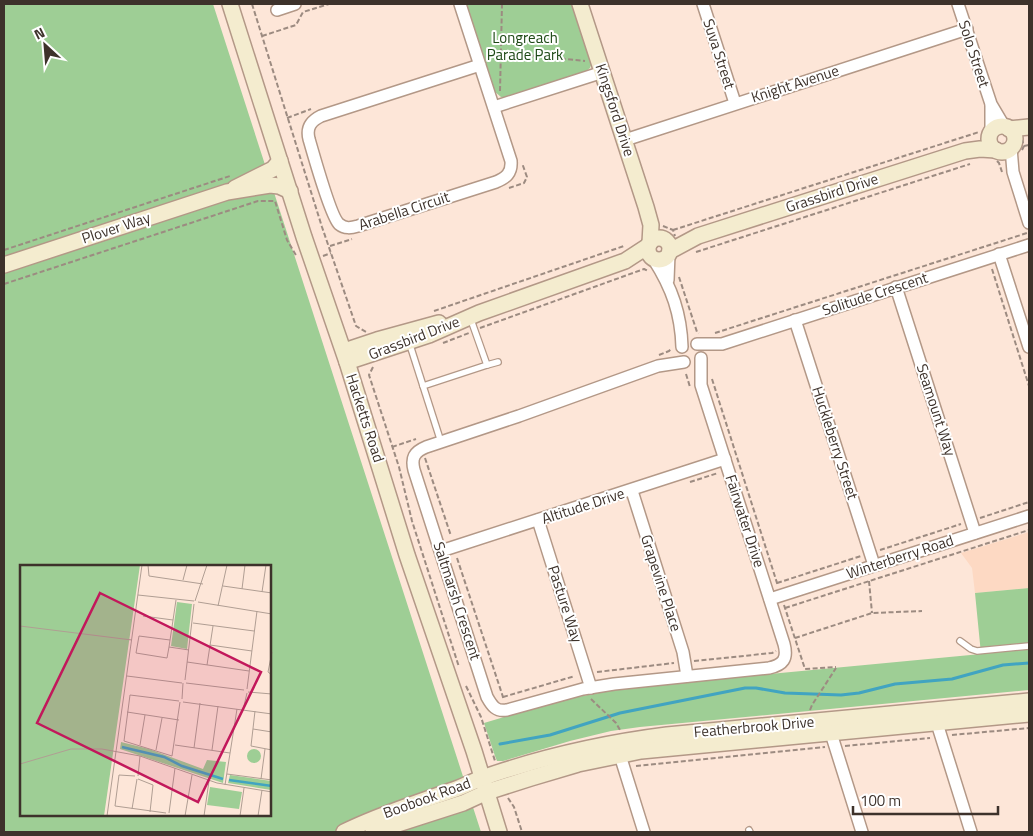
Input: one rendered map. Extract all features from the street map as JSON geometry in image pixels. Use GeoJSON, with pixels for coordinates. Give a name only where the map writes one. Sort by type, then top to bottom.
{"type":"FeatureCollection","features":[{"type":"Feature","properties":{"kind":"street","name":"Hacketts Road"},"geometry":{"type":"LineString","coordinates":[[230,4],[499,832]]}},
{"type":"Feature","properties":{"kind":"street"},"geometry":{"type":"LineString","coordinates":[[277,10],[296,4]]}},
{"type":"Feature","properties":{"kind":"street"},"geometry":{"type":"LineString","coordinates":[[460,4],[478,60],[498,105],[598,74]]}},
{"type":"Feature","properties":{"kind":"street","name":"Kingsford Drive"},"geometry":{"type":"LineString","coordinates":[[580,4],[598,74],[625,140],[659,249]]}},
{"type":"Feature","properties":{"kind":"street","name":"Suva Street"},"geometry":{"type":"LineString","coordinates":[[703,4],[735,103]]}},
{"type":"Feature","properties":{"kind":"street","name":"Solo Street"},"geometry":{"type":"LineString","coordinates":[[958,4],[991,104],[1006,139],[1013,172],[1029,223]]}},
{"type":"Feature","properties":{"kind":"street","name":"Knight Avenue"},"geometry":{"type":"LineString","coordinates":[[625,140],[735,103],[967,30]]}},
{"type":"Feature","properties":{"kind":"street","name":"Arabella Circuit"},"geometry":{"type":"LineString","coordinates":[[478,60],[322,116],[313,121],[309,127],[309,139],[338,223],[346,228],[358,226],[496,182],[506,177],[510,171],[511,161],[498,105]]}},
{"type":"Feature","properties":{"kind":"street","name":"Grassbird Drive"},"geometry":{"type":"LineString","coordinates":[[346,357],[409,342],[474,320],[659,249],[965,151],[980,149],[1006,139],[1029,127]]}},
{"type":"Feature","properties":{"kind":"street","name":"Plover Way"},"geometry":{"type":"LineString","coordinates":[[227,192],[273,169],[280,161]]}},
{"type":"Feature","properties":{"kind":"street","name":"Plover Way"},"geometry":{"type":"LineString","coordinates":[[4,265],[227,192],[270,185],[279,186],[290,191]]}},
{"type":"Feature","properties":{"kind":"street","name":"Solitude Crescent"},"geometry":{"type":"LineString","coordinates":[[701,357],[722,344],[1029,245]]}},
{"type":"Feature","properties":{"kind":"street"},"geometry":{"type":"LineString","coordinates":[[654,362],[693,364],[701,357],[702,349],[695,343],[681,322],[659,249]]}},
{"type":"Feature","properties":{"kind":"street"},"geometry":{"type":"LineString","coordinates":[[999,254],[1029,347]]}},
{"type":"Feature","properties":{"kind":"street","name":"Seamount Way"},"geometry":{"type":"LineString","coordinates":[[896,288],[975,533]]}},
{"type":"Feature","properties":{"kind":"street","name":"Grassbird Drive"},"geometry":{"type":"LineString","coordinates":[[346,357],[414,329],[474,320]]}},
{"type":"Feature","properties":{"kind":"street","name":"Huckleberry Street"},"geometry":{"type":"LineString","coordinates":[[795,320],[870,553],[869,567]]}},
{"type":"Feature","properties":{"kind":"street"},"geometry":{"type":"LineString","coordinates":[[681,322],[679,346],[680,356],[685,363]]}},
{"type":"Feature","properties":{"kind":"street"},"geometry":{"type":"LineString","coordinates":[[422,448],[519,416],[654,362],[679,346],[695,343]]}},
{"type":"Feature","properties":{"kind":"street","name":"Solitude Crescent"},"geometry":{"type":"LineString","coordinates":[[695,343],[722,344]]}},
{"type":"Feature","properties":{"kind":"street","name":"Fairwater Drive"},"geometry":{"type":"LineString","coordinates":[[701,357],[701,385]]}},
{"type":"Feature","properties":{"kind":"street","name":"Fairwater Drive"},"geometry":{"type":"LineString","coordinates":[[685,363],[701,385],[785,650]]}},
{"type":"Feature","properties":{"kind":"street","name":"Saltmarsh Crescent"},"geometry":{"type":"LineString","coordinates":[[422,448],[414,455],[413,465],[490,702]]}},
{"type":"Feature","properties":{"kind":"street","name":"Altitude Drive"},"geometry":{"type":"LineString","coordinates":[[441,551],[632,491],[726,459]]}},
{"type":"Feature","properties":{"kind":"street","name":"Grapevine Place"},"geometry":{"type":"LineString","coordinates":[[632,491],[685,662],[687,676]]}},
{"type":"Feature","properties":{"kind":"street","name":"Winterberry Road"},"geometry":{"type":"LineString","coordinates":[[770,599],[1029,516]]}},
{"type":"Feature","properties":{"kind":"street","name":"Pasture Way"},"geometry":{"type":"LineString","coordinates":[[538,520],[591,688]]}},
{"type":"Feature","properties":{"kind":"street"},"geometry":{"type":"LineString","coordinates":[[490,702],[497,710],[503,711],[591,688],[769,668],[779,666],[785,650]]}},
{"type":"Feature","properties":{"kind":"street","name":"Featherbrook Drive"},"geometry":{"type":"LineString","coordinates":[[937,723],[1029,701]]}},
{"type":"Feature","properties":{"kind":"street","name":"Featherbrook Drive"},"geometry":{"type":"LineString","coordinates":[[485,785],[574,751],[660,749],[1029,714]]}},
{"type":"Feature","properties":{"kind":"street"},"geometry":{"type":"LineString","coordinates":[[937,723],[970,832]]}},
{"type":"Feature","properties":{"kind":"street"},"geometry":{"type":"LineString","coordinates":[[831,733],[862,832]]}},
{"type":"Feature","properties":{"kind":"street"},"geometry":{"type":"LineString","coordinates":[[620,749],[644,832]]}},
{"type":"Feature","properties":{"kind":"street","name":"Boobook Road"},"geometry":{"type":"LineString","coordinates":[[344,832],[376,816],[453,790],[485,785]]}},
{"type":"Feature","properties":{"kind":"street","name":"Boobook Road"},"geometry":{"type":"LineString","coordinates":[[374,832],[463,803],[485,785]]}},
{"type":"Feature","properties":{"kind":"lane"},"geometry":{"type":"LineString","coordinates":[[474,320],[487,365]]}},
{"type":"Feature","properties":{"kind":"lane"},"geometry":{"type":"LineString","coordinates":[[409,342],[441,442]]}},
{"type":"Feature","properties":{"kind":"lane"},"geometry":{"type":"LineString","coordinates":[[423,386],[498,362]]}},
{"type":"Feature","properties":{"kind":"lane"},"geometry":{"type":"LineString","coordinates":[[960,641],[977,651],[1029,646]]}},
{"type":"Feature","properties":{"kind":"path"},"geometry":{"type":"LineString","coordinates":[[252,4],[316,209],[356,326],[369,333]]}},
{"type":"Feature","properties":{"kind":"path"},"geometry":{"type":"LineString","coordinates":[[262,36],[296,25],[303,12],[329,4]]}},
{"type":"Feature","properties":{"kind":"path"},"geometry":{"type":"LineString","coordinates":[[498,105],[502,4]]}},
{"type":"Feature","properties":{"kind":"path"},"geometry":{"type":"LineString","coordinates":[[478,60],[487,50],[584,61],[598,74]]}},
{"type":"Feature","properties":{"kind":"path"},"geometry":{"type":"LineString","coordinates":[[453,340],[474,320],[644,269],[659,249],[1006,139]]}},
{"type":"Feature","properties":{"kind":"path"},"geometry":{"type":"LineString","coordinates":[[689,254],[978,161]]}},
{"type":"Feature","properties":{"kind":"path"},"geometry":{"type":"LineString","coordinates":[[4,284],[258,201]]}},
{"type":"Feature","properties":{"kind":"path"},"geometry":{"type":"LineString","coordinates":[[714,333],[1029,233]]}},
{"type":"Feature","properties":{"kind":"path"},"geometry":{"type":"LineString","coordinates":[[430,312],[627,245]]}},
{"type":"Feature","properties":{"kind":"path"},"geometry":{"type":"LineString","coordinates":[[992,269],[1029,386]]}},
{"type":"Feature","properties":{"kind":"path"},"geometry":{"type":"LineString","coordinates":[[654,362],[679,346]]}},
{"type":"Feature","properties":{"kind":"path"},"geometry":{"type":"LineString","coordinates":[[374,365],[369,375],[392,447],[412,521],[459,667]]}},
{"type":"Feature","properties":{"kind":"path"},"geometry":{"type":"LineString","coordinates":[[392,447],[419,439],[503,697]]}},
{"type":"Feature","properties":{"kind":"path"},"geometry":{"type":"LineString","coordinates":[[777,583],[1029,502]]}},
{"type":"Feature","properties":{"kind":"path"},"geometry":{"type":"LineString","coordinates":[[785,608],[1029,530]]}},
{"type":"Feature","properties":{"kind":"path"},"geometry":{"type":"LineString","coordinates":[[869,567],[872,613]]}},
{"type":"Feature","properties":{"kind":"path"},"geometry":{"type":"LineString","coordinates":[[785,650],[872,613],[922,611]]}},
{"type":"Feature","properties":{"kind":"path"},"geometry":{"type":"LineString","coordinates":[[475,706],[540,685],[587,674],[624,668],[772,654],[797,645]]}},
{"type":"Feature","properties":{"kind":"path"},"geometry":{"type":"LineString","coordinates":[[805,669],[836,667],[814,701],[810,713]]}},
{"type":"Feature","properties":{"kind":"path"},"geometry":{"type":"LineString","coordinates":[[464,681],[481,717],[496,762]]}},
{"type":"Feature","properties":{"kind":"path"},"geometry":{"type":"LineString","coordinates":[[601,708],[616,723],[620,749],[643,764],[831,733],[937,723],[1029,728]]}},
{"type":"Feature","properties":{"kind":"path"},"geometry":{"type":"LineString","coordinates":[[517,796],[508,799],[514,807],[522,832]]}},
{"type":"Feature","properties":{"kind":"shaded area"},"geometry":{"type":"Polygon","coordinates":[[[1029,532],[1029,588],[975,593],[972,568],[961,553],[1029,532]]]}},
{"type":"Feature","properties":{"kind":"green space"},"geometry":{"type":"Polygon","coordinates":[[[4,4],[213,4],[481,832],[4,832],[4,4]]]}},
{"type":"Feature","properties":{"kind":"green space","name":"Longreach Parade Park"},"geometry":{"type":"Polygon","coordinates":[[[465,4],[575,4],[592,62],[590,68],[585,72],[508,97],[501,97],[494,91],[465,4]]]}},
{"type":"Feature","properties":{"kind":"green space"},"geometry":{"type":"Polygon","coordinates":[[[1029,588],[1029,690],[640,727],[611,731],[570,741],[503,761],[497,761],[484,723],[562,700],[624,688],[981,654],[975,593],[1029,588]]]}},
{"type":"Feature","properties":{"kind":"waterway"},"geometry":{"type":"LineString","coordinates":[[500,744],[550,735],[620,713],[745,688],[785,693],[841,695],[859,693],[895,684],[952,679],[1003,665],[1029,663]]}}]}
